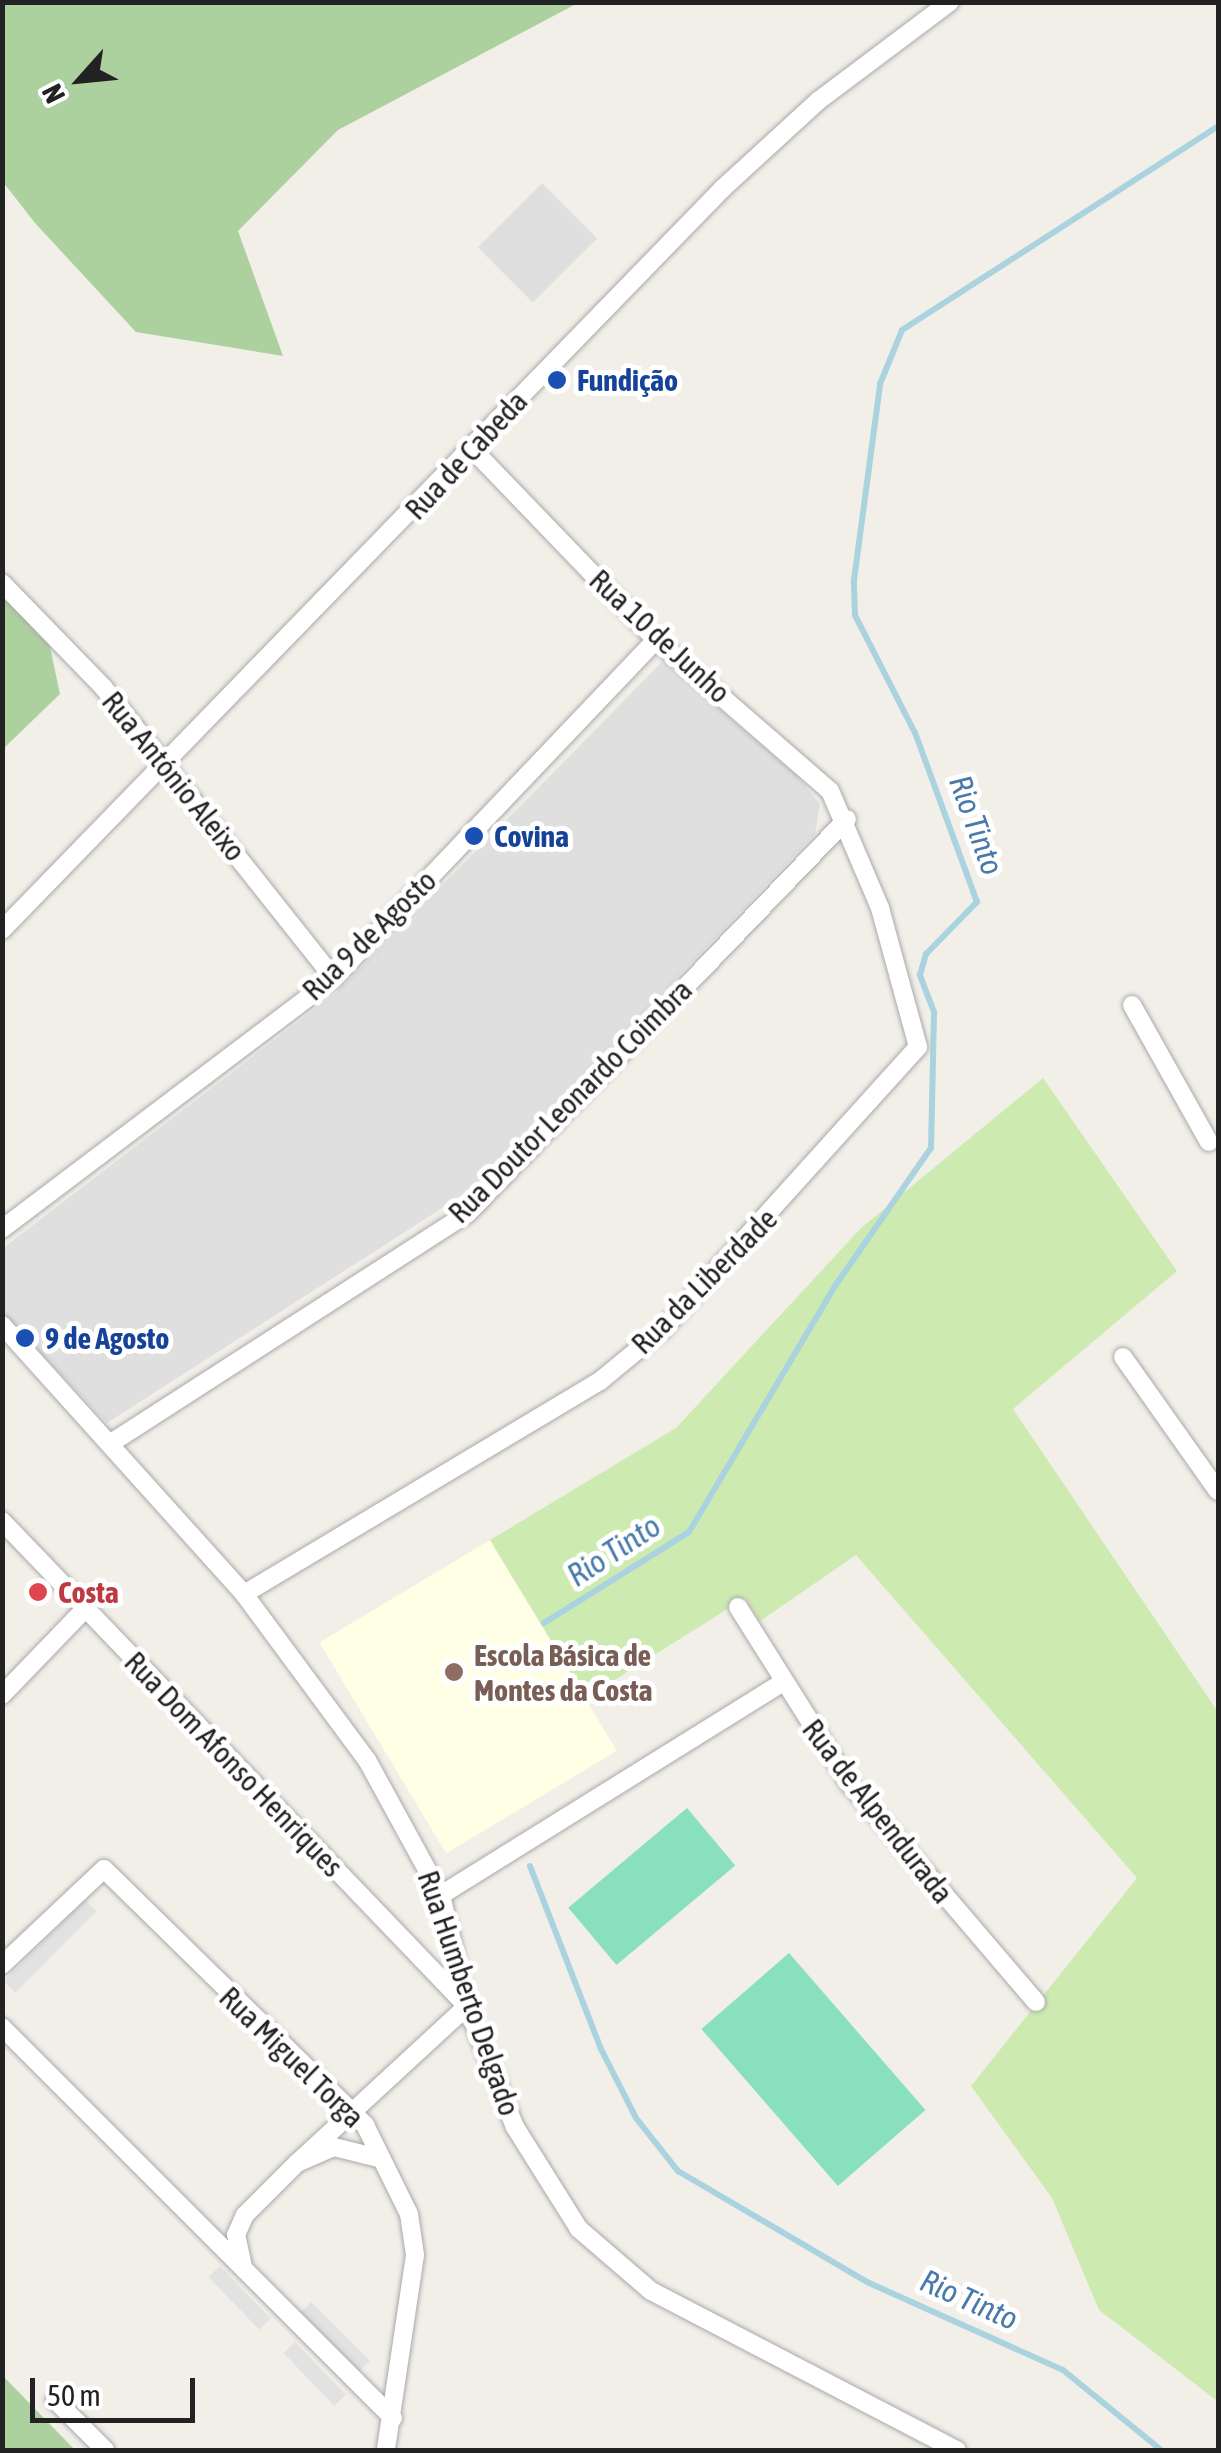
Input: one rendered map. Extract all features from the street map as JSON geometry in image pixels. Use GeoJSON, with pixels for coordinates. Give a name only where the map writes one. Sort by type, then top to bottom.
{"type":"FeatureCollection","features":[{"type":"Feature","properties":{"kind":"street","name":"Rua de Cabeda"},"geometry":{"type":"LineString","coordinates":[[2,930],[473,450],[722,189],[818,101],[950,2]]}},
{"type":"Feature","properties":{"kind":"street","name":"Rua 10 de Junho"},"geometry":{"type":"LineString","coordinates":[[473,450],[656,640],[830,791],[847,819]]}},
{"type":"Feature","properties":{"kind":"street","name":"Rua António Aleixo"},"geometry":{"type":"LineString","coordinates":[[2,584],[167,764],[334,978]]}},
{"type":"Feature","properties":{"kind":"street","name":"Rua 9 de Agosto"},"geometry":{"type":"LineString","coordinates":[[2,1229],[334,978],[656,640]]}},
{"type":"Feature","properties":{"kind":"street","name":"Rua Doutor Leonardo Coimbra"},"geometry":{"type":"LineString","coordinates":[[111,1443],[467,1214],[847,819]]}},
{"type":"Feature","properties":{"kind":"street","name":"Rua da Liberdade"},"geometry":{"type":"LineString","coordinates":[[244,1594],[600,1382],[664,1328],[911,1063],[921,1030],[847,819]]}},
{"type":"Feature","properties":{"kind":"street"},"geometry":{"type":"LineString","coordinates":[[1132,1004],[1215,1144]]}},
{"type":"Feature","properties":{"kind":"street","name":"Rua Humberto Delgado"},"geometry":{"type":"LineString","coordinates":[[2,1325],[244,1594],[367,1760],[441,1895],[466,2006],[532,2164],[614,2263],[957,2450]]}},
{"type":"Feature","properties":{"kind":"street"},"geometry":{"type":"LineString","coordinates":[[1123,1357],[1218,1491]]}},
{"type":"Feature","properties":{"kind":"street","name":"Rua Dom Afonso Henriques"},"geometry":{"type":"LineString","coordinates":[[2,1521],[466,2006]]}},
{"type":"Feature","properties":{"kind":"street","name":"Rua de Alpendurada"},"geometry":{"type":"LineString","coordinates":[[738,1607],[781,1682],[894,1839],[1036,2002]]}},
{"type":"Feature","properties":{"kind":"street"},"geometry":{"type":"LineString","coordinates":[[2,1694],[84,1610]]}},
{"type":"Feature","properties":{"kind":"street"},"geometry":{"type":"LineString","coordinates":[[441,1895],[781,1682]]}},
{"type":"Feature","properties":{"kind":"street","name":"Rua Miguel Torga"},"geometry":{"type":"LineString","coordinates":[[2,1965],[104,1870],[333,2102],[350,2109],[382,2158],[409,2214],[414,2255],[386,2450]]}},
{"type":"Feature","properties":{"kind":"street"},"geometry":{"type":"LineString","coordinates":[[196,2223],[213,2228],[244,2214],[350,2109],[466,2006]]}},
{"type":"Feature","properties":{"kind":"street"},"geometry":{"type":"LineString","coordinates":[[2,2027],[393,2418]]}},
{"type":"Feature","properties":{"kind":"street"},"geometry":{"type":"LineString","coordinates":[[297,2163],[334,2148],[382,2158]]}},
{"type":"Feature","properties":{"kind":"street"},"geometry":{"type":"LineString","coordinates":[[244,2214],[236,2253],[249,2277]]}},
{"type":"Feature","properties":{"kind":"street"},"geometry":{"type":"LineString","coordinates":[[55,2400],[105,2450]]}},
{"type":"Feature","properties":{"kind":"shaded area"},"geometry":{"type":"Polygon","coordinates":[[[542,183],[597,238],[533,303],[478,247],[542,183]]]}},
{"type":"Feature","properties":{"kind":"shaded area"},"geometry":{"type":"Polygon","coordinates":[[[663,661],[797,776],[820,804],[815,834],[475,1187],[107,1423],[3,1313],[3,1248],[336,993],[663,661]]]}},
{"type":"Feature","properties":{"kind":"shaded area","name":"Escola Básica de Montes da Costa"},"geometry":{"type":"Polygon","coordinates":[[[490,1540],[617,1751],[446,1853],[319,1642],[490,1540]]]}},
{"type":"Feature","properties":{"kind":"shaded area"},"geometry":{"type":"Polygon","coordinates":[[[85,1900],[96,1911],[15,1993],[4,1981],[85,1900]]]}},
{"type":"Feature","properties":{"kind":"shaded area"},"geometry":{"type":"Polygon","coordinates":[[[220,2266],[271,2319],[259,2330],[208,2277],[220,2266]]]}},
{"type":"Feature","properties":{"kind":"shaded area"},"geometry":{"type":"Polygon","coordinates":[[[311,2302],[370,2361],[358,2372],[300,2313],[311,2302]]]}},
{"type":"Feature","properties":{"kind":"shaded area"},"geometry":{"type":"Polygon","coordinates":[[[295,2342],[346,2395],[334,2406],[283,2353],[295,2342]]]}},
{"type":"Feature","properties":{"kind":"green space"},"geometry":{"type":"Polygon","coordinates":[[[3,2],[578,3],[338,130],[238,231],[283,356],[136,332],[35,223],[3,182],[3,2]]]}},
{"type":"Feature","properties":{"kind":"green space"},"geometry":{"type":"Polygon","coordinates":[[[2,583],[46,628],[60,694],[3,749],[2,583]]]}},
{"type":"Feature","properties":{"kind":"green space"},"geometry":{"type":"Polygon","coordinates":[[[1043,1078],[1177,1271],[1013,1409],[1218,1712],[1216,2400],[1099,2310],[1052,2198],[971,2086],[1137,1878],[856,1555],[760,1621],[745,1598],[586,1698],[490,1540],[676,1428],[861,1228],[1043,1078]]]}},
{"type":"Feature","properties":{"kind":"green space"},"geometry":{"type":"Polygon","coordinates":[[[687,1808],[735,1865],[616,1965],[568,1908],[687,1808]]]}},
{"type":"Feature","properties":{"kind":"green space"},"geometry":{"type":"Polygon","coordinates":[[[789,1953],[925,2110],[838,2186],[701,2029],[789,1953]]]}},
{"type":"Feature","properties":{"kind":"green space"},"geometry":{"type":"Polygon","coordinates":[[[3,2376],[75,2450],[3,2450],[3,2376]]]}},
{"type":"Feature","properties":{"kind":"waterway","name":"Rio Tinto"},"geometry":{"type":"LineString","coordinates":[[544,1623],[689,1532],[835,1286],[931,1148],[934,1012],[920,975],[926,954],[977,902],[915,733],[855,615],[854,580],[880,384],[902,330],[1218,126]]}},
{"type":"Feature","properties":{"kind":"waterway","name":"Rio Tinto"},"geometry":{"type":"LineString","coordinates":[[530,1866],[601,2049],[636,2118],[678,2171],[867,2282],[1063,2370],[1161,2450]]}},
{"type":"Feature","properties":{"kind":"place","name":"Fundição"},"geometry":{"type":"Point","coordinates":[557,380]}},
{"type":"Feature","properties":{"kind":"place","name":"Covina"},"geometry":{"type":"Point","coordinates":[474,836]}},
{"type":"Feature","properties":{"kind":"place","name":"9 de Agosto"},"geometry":{"type":"Point","coordinates":[25,1338]}},
{"type":"Feature","properties":{"kind":"place","name":"Costa"},"geometry":{"type":"Point","coordinates":[38,1592]}},
{"type":"Feature","properties":{"kind":"place","name":"Escola Básica de Montes da Costa"},"geometry":{"type":"Point","coordinates":[454,1672]}}]}
